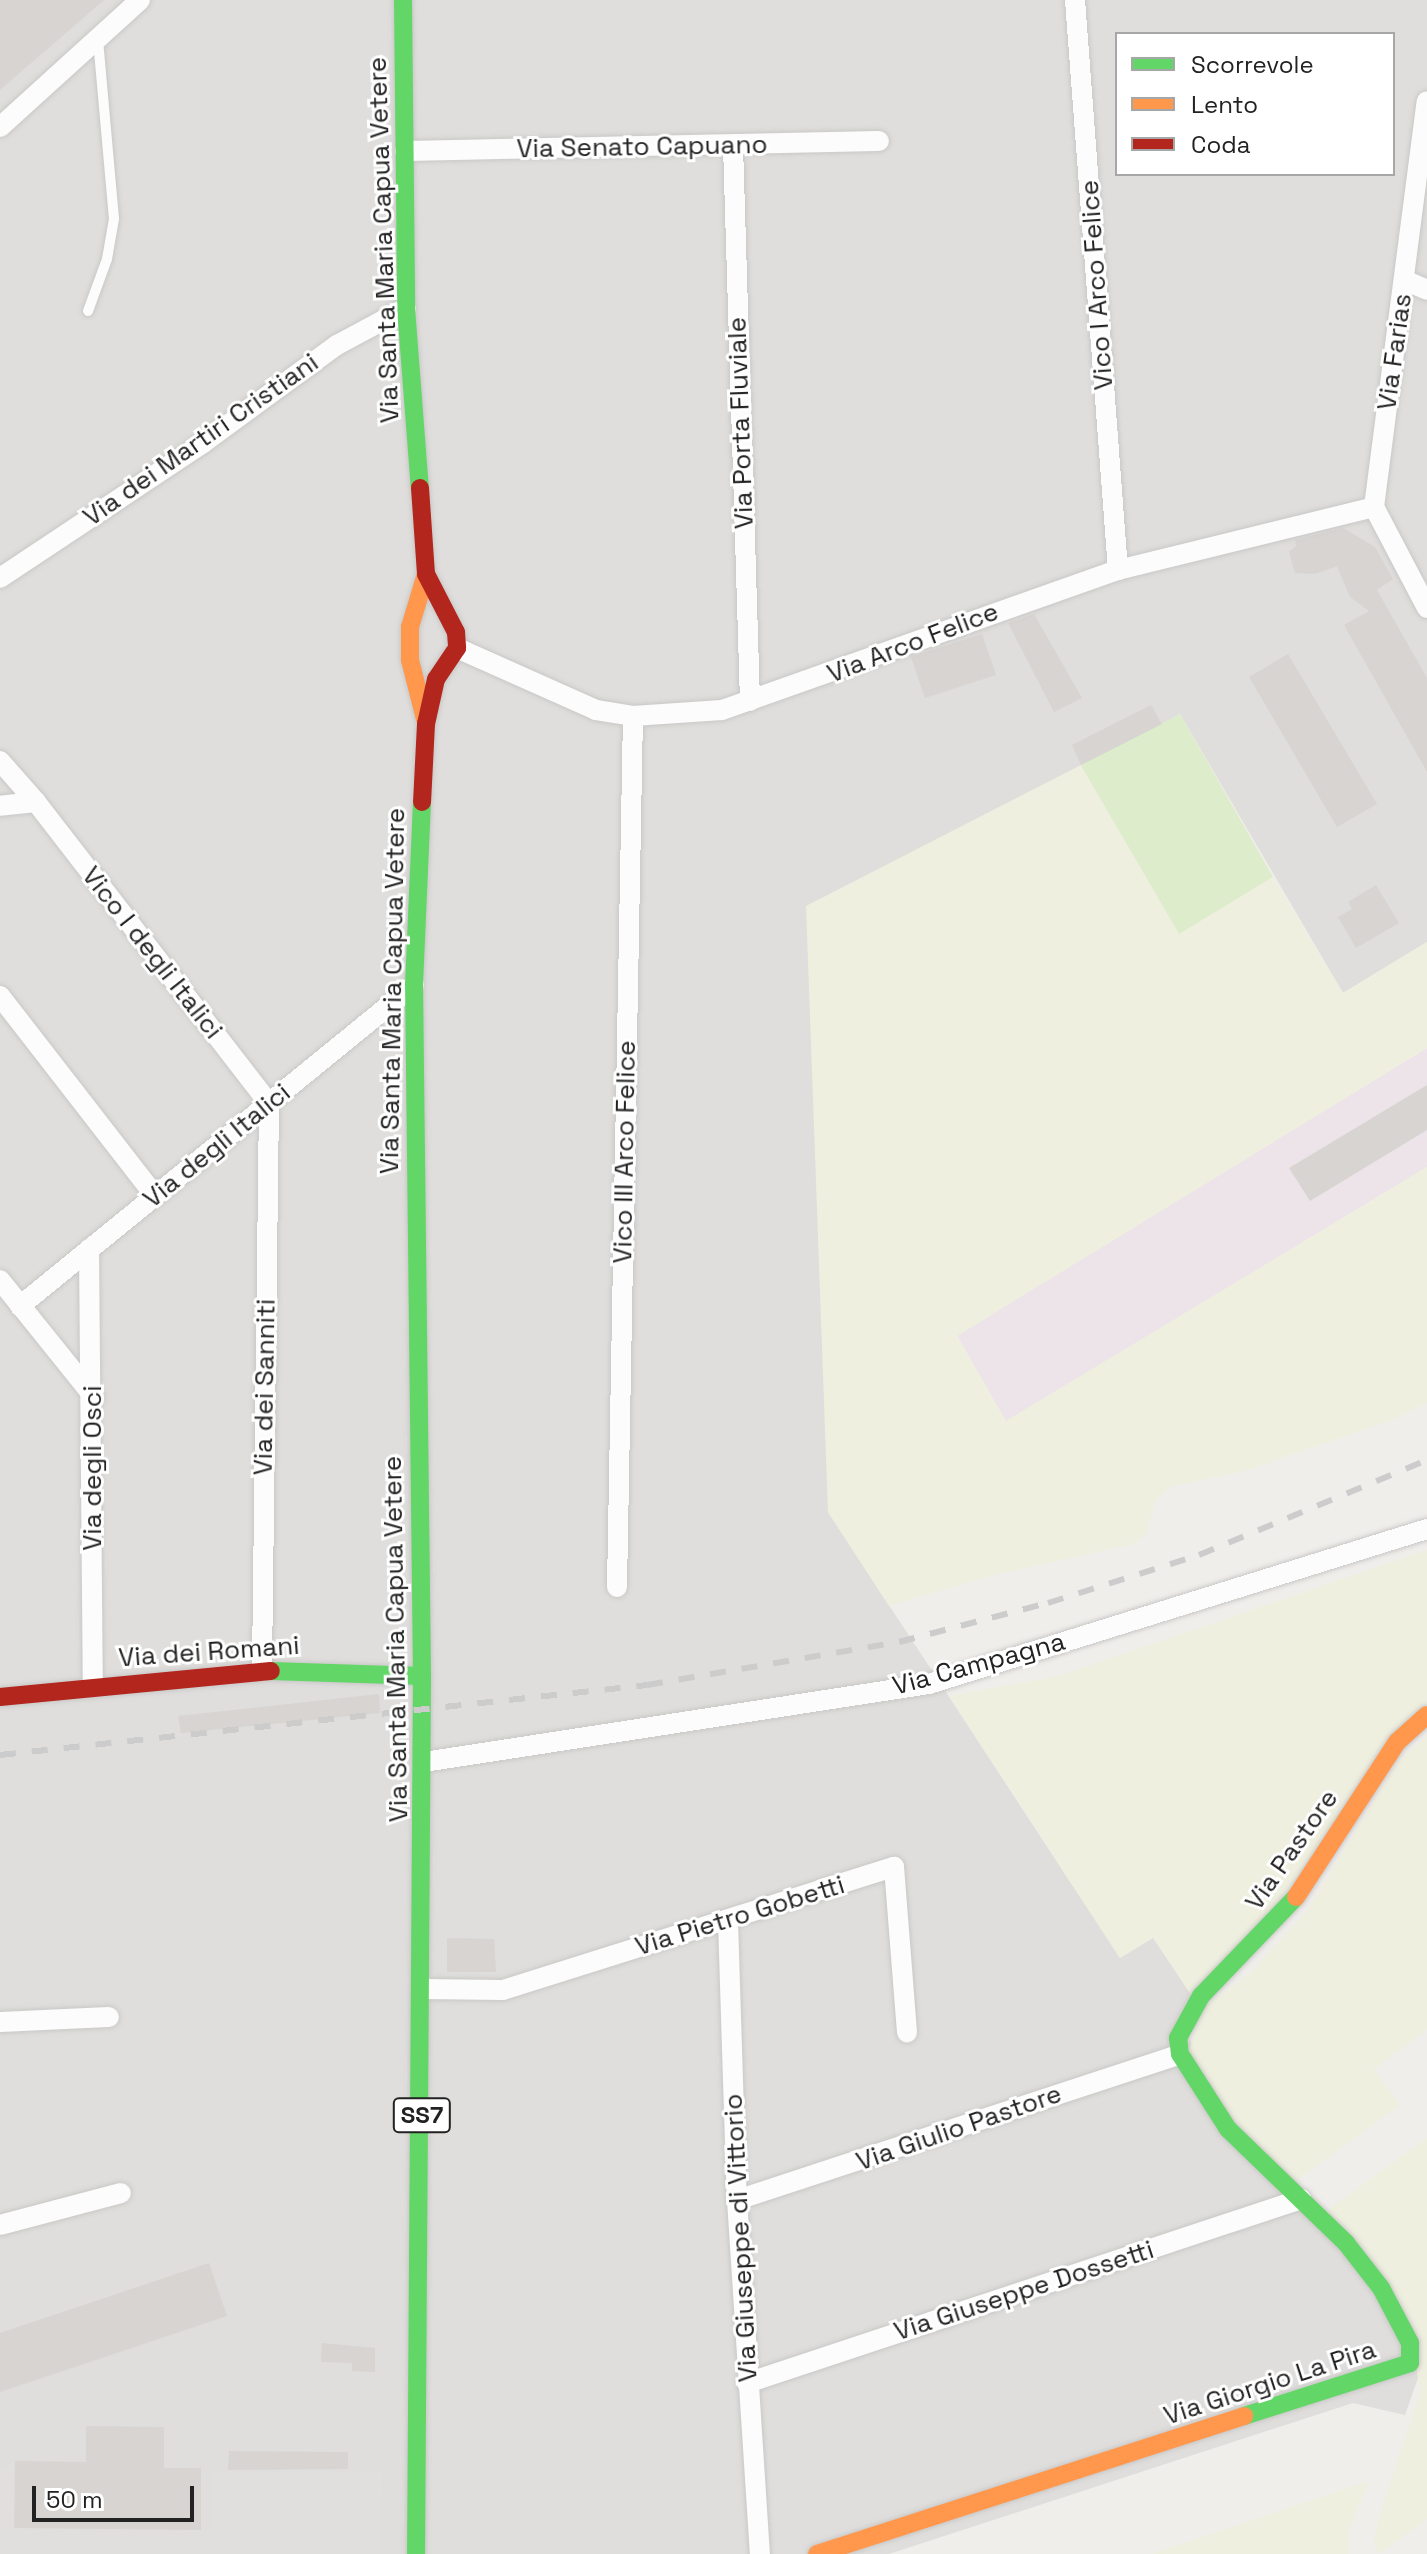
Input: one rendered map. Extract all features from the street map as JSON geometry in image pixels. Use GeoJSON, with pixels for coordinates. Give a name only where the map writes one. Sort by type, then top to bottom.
{"type":"FeatureCollection","features":[{"type":"Feature","properties":{"kind":"main road","name":"Via Santa Maria Capua Vetere"},"geometry":{"type":"LineString","coordinates":[[403,0],[406,308],[426,574]]}},
{"type":"Feature","properties":{"kind":"main road","name":"SS7"},"geometry":{"type":"LineString","coordinates":[[426,574],[456,632],[457,648],[436,679],[426,724]]}},
{"type":"Feature","properties":{"kind":"main road","name":"SS7"},"geometry":{"type":"LineString","coordinates":[[426,574],[410,627],[410,660],[426,724]]}},
{"type":"Feature","properties":{"kind":"main road","name":"Via Santa Maria Capua Vetere"},"geometry":{"type":"LineString","coordinates":[[416,2554],[424,1762],[414,985],[426,724]]}},
{"type":"Feature","properties":{"kind":"main road","name":"Via dei Romani"},"geometry":{"type":"LineString","coordinates":[[0,1697],[262,1671],[422,1676]]}},
{"type":"Feature","properties":{"kind":"main road","name":"Via Pastore"},"geometry":{"type":"LineString","coordinates":[[1180,2054],[1178,2038],[1201,1996],[1301,1891],[1397,1742],[1427,1715]]}},
{"type":"Feature","properties":{"kind":"main road","name":"Via Giorgio La Pira"},"geometry":{"type":"LineString","coordinates":[[817,2554],[1410,2363],[1410,2343],[1381,2288],[1346,2243],[1228,2129],[1180,2054]]}},
{"type":"Feature","properties":{"kind":"street"},"geometry":{"type":"LineString","coordinates":[[0,127],[140,0]]}},
{"type":"Feature","properties":{"kind":"street","name":"Vico I Arco Felice"},"geometry":{"type":"LineString","coordinates":[[1075,0],[1118,570]]}},
{"type":"Feature","properties":{"kind":"street","name":"Via Farias"},"geometry":{"type":"LineString","coordinates":[[1374,507],[1427,101]]}},
{"type":"Feature","properties":{"kind":"street","name":"Via Senato Capuano"},"geometry":{"type":"LineString","coordinates":[[405,151],[879,141]]}},
{"type":"Feature","properties":{"kind":"street","name":"Via Porta Fluviale"},"geometry":{"type":"LineString","coordinates":[[733,145],[750,701]]}},
{"type":"Feature","properties":{"kind":"street"},"geometry":{"type":"LineString","coordinates":[[1404,280],[1427,290]]}},
{"type":"Feature","properties":{"kind":"street","name":"Via dei Martiri Cristiani"},"geometry":{"type":"LineString","coordinates":[[0,578],[203,443],[337,345],[406,308]]}},
{"type":"Feature","properties":{"kind":"street"},"geometry":{"type":"LineString","coordinates":[[1374,507],[1427,608]]}},
{"type":"Feature","properties":{"kind":"street","name":"Via Arco Felice"},"geometry":{"type":"LineString","coordinates":[[457,648],[596,710],[633,716],[722,710],[1118,570],[1374,507]]}},
{"type":"Feature","properties":{"kind":"street","name":"Vico III Arco Felice"},"geometry":{"type":"LineString","coordinates":[[617,1587],[633,716]]}},
{"type":"Feature","properties":{"kind":"street","name":"Vico I degli Italici"},"geometry":{"type":"LineString","coordinates":[[0,761],[36,802],[269,1103]]}},
{"type":"Feature","properties":{"kind":"street"},"geometry":{"type":"LineString","coordinates":[[0,806],[36,802]]}},
{"type":"Feature","properties":{"kind":"street","name":"Via degli Italici"},"geometry":{"type":"LineString","coordinates":[[20,1306],[414,985]]}},
{"type":"Feature","properties":{"kind":"street"},"geometry":{"type":"LineString","coordinates":[[0,996],[155,1196]]}},
{"type":"Feature","properties":{"kind":"street","name":"Via dei Sanniti"},"geometry":{"type":"LineString","coordinates":[[262,1671],[269,1103]]}},
{"type":"Feature","properties":{"kind":"street","name":"Via degli Osci"},"geometry":{"type":"LineString","coordinates":[[89,1249],[94,1397],[93,1686]]}},
{"type":"Feature","properties":{"kind":"street"},"geometry":{"type":"LineString","coordinates":[[0,1280],[94,1397]]}},
{"type":"Feature","properties":{"kind":"street","name":"Via Campagna"},"geometry":{"type":"LineString","coordinates":[[424,1762],[929,1684],[1427,1529]]}},
{"type":"Feature","properties":{"kind":"street","name":"Via Pietro Gobetti"},"geometry":{"type":"LineString","coordinates":[[423,1989],[503,1990],[894,1867],[907,2032]]}},
{"type":"Feature","properties":{"kind":"street","name":"Via Giuseppe di Vittorio"},"geometry":{"type":"LineString","coordinates":[[728,1921],[737,2200],[760,2554]]}},
{"type":"Feature","properties":{"kind":"street"},"geometry":{"type":"LineString","coordinates":[[0,2022],[109,2017]]}},
{"type":"Feature","properties":{"kind":"street","name":"Via Giulio Pastore"},"geometry":{"type":"LineString","coordinates":[[737,2200],[1180,2054]]}},
{"type":"Feature","properties":{"kind":"street"},"geometry":{"type":"LineString","coordinates":[[0,2225],[121,2193]]}},
{"type":"Feature","properties":{"kind":"street","name":"Via Giuseppe Dossetti"},"geometry":{"type":"LineString","coordinates":[[747,2383],[1301,2199]]}},
{"type":"Feature","properties":{"kind":"lane"},"geometry":{"type":"LineString","coordinates":[[88,311],[107,259],[114,219],[98,39]]}},
{"type":"Feature","properties":{"kind":"shaded area"},"geometry":{"type":"Polygon","coordinates":[[[0,0],[1427,0],[1427,942],[1343,993],[1180,714],[1162,724],[828,1512],[1120,1958],[1153,1937],[1201,2010],[1187,2037],[1413,2336],[1418,2378],[1405,2415],[1353,2403],[889,2554],[0,2554],[0,0]]]}},
{"type":"Feature","properties":{"kind":"shaded area"},"geometry":{"type":"Polygon","coordinates":[[[1427,1048],[1427,1167],[1006,1422],[957,1335],[1427,1048]]]}},
{"type":"Feature","properties":{"kind":"shaded area"},"geometry":{"type":"Polygon","coordinates":[[[15,2461],[15,2528],[211,2530],[211,2472],[382,2472],[380,2554],[0,2554],[0,2469],[15,2461]]]}},
{"type":"Feature","properties":{"kind":"green space"},"geometry":{"type":"Polygon","coordinates":[[[1180,714],[1273,877],[1179,934],[1081,765],[1180,714]]]}},
{"type":"Feature","properties":{"kind":"green space"},"geometry":{"type":"Polygon","coordinates":[[[1081,765],[1179,933],[1273,877],[1343,993],[1427,942],[1427,1048],[957,1336],[1006,1421],[1427,1167],[1427,1403],[1390,1421],[1244,1471],[1170,1487],[1155,1502],[1147,1533],[1133,1544],[990,1576],[889,1606],[828,1512],[806,906],[1081,765]]]}},
{"type":"Feature","properties":{"kind":"green space"},"geometry":{"type":"Polygon","coordinates":[[[1427,1550],[1427,1705],[1281,1906],[1192,1996],[1153,1938],[1120,1958],[949,1696],[1059,1676],[1427,1550]]]}},
{"type":"Feature","properties":{"kind":"green space"},"geometry":{"type":"Polygon","coordinates":[[[1427,1736],[1427,2030],[1374,2069],[1400,2105],[1295,2182],[1234,2122],[1189,2051],[1201,2010],[1248,1975],[1307,1911],[1398,1762],[1427,1736]]]}},
{"type":"Feature","properties":{"kind":"green space"},"geometry":{"type":"Polygon","coordinates":[[[1427,2138],[1427,2519],[1379,2554],[1374,2543],[1377,2524],[1420,2394],[1413,2336],[1325,2212],[1427,2138]]]}},
{"type":"Feature","properties":{"kind":"green space"},"geometry":{"type":"Polygon","coordinates":[[[1369,2481],[1349,2529],[1348,2554],[1152,2554],[1369,2481]]]}},
{"type":"Feature","properties":{"kind":"building"},"geometry":{"type":"Polygon","coordinates":[[[0,0],[104,0],[0,90],[0,0]]]}},
{"type":"Feature","properties":{"kind":"building"},"geometry":{"type":"Polygon","coordinates":[[[1343,528],[1375,547],[1393,579],[1377,590],[1427,678],[1427,772],[1344,625],[1369,611],[1350,597],[1337,566],[1315,574],[1295,573],[1289,552],[1296,546],[1295,540],[1343,528]]]}},
{"type":"Feature","properties":{"kind":"building"},"geometry":{"type":"Polygon","coordinates":[[[1034,614],[1082,698],[1054,712],[1008,623],[1034,614]]]}},
{"type":"Feature","properties":{"kind":"building"},"geometry":{"type":"Polygon","coordinates":[[[982,634],[996,675],[925,698],[911,657],[982,634]]]}},
{"type":"Feature","properties":{"kind":"building"},"geometry":{"type":"Polygon","coordinates":[[[1288,654],[1377,804],[1337,827],[1249,677],[1288,654]]]}},
{"type":"Feature","properties":{"kind":"building"},"geometry":{"type":"Polygon","coordinates":[[[1151,705],[1162,724],[1081,765],[1072,745],[1151,705]]]}},
{"type":"Feature","properties":{"kind":"building"},"geometry":{"type":"Polygon","coordinates":[[[1376,885],[1399,923],[1356,948],[1338,917],[1352,909],[1348,902],[1376,885]]]}},
{"type":"Feature","properties":{"kind":"building"},"geometry":{"type":"Polygon","coordinates":[[[1427,1085],[1427,1130],[1310,1201],[1289,1168],[1427,1085]]]}},
{"type":"Feature","properties":{"kind":"building"},"geometry":{"type":"Polygon","coordinates":[[[379,1694],[380,1713],[181,1733],[178,1716],[379,1694]]]}},
{"type":"Feature","properties":{"kind":"building"},"geometry":{"type":"Polygon","coordinates":[[[447,1938],[494,1939],[496,1972],[447,1972],[447,1938]]]}},
{"type":"Feature","properties":{"kind":"building"},"geometry":{"type":"Polygon","coordinates":[[[209,2263],[227,2316],[0,2392],[0,2333],[209,2263]]]}},
{"type":"Feature","properties":{"kind":"building"},"geometry":{"type":"Polygon","coordinates":[[[322,2343],[375,2348],[375,2372],[352,2371],[352,2363],[321,2362],[322,2343]]]}},
{"type":"Feature","properties":{"kind":"building"},"geometry":{"type":"Polygon","coordinates":[[[86,2426],[164,2427],[164,2468],[201,2468],[201,2530],[14,2528],[15,2461],[86,2462],[86,2426]]]}},
{"type":"Feature","properties":{"kind":"building"},"geometry":{"type":"Polygon","coordinates":[[[229,2451],[348,2452],[348,2469],[228,2470],[229,2451]]]}},
{"type":"Feature","properties":{"kind":"railway"},"geometry":{"type":"LineString","coordinates":[[0,1755],[647,1685],[899,1642],[1048,1603],[1199,1555],[1427,1460]]}},
{"type":"Feature","properties":{"kind":"traffic: fast"},"geometry":{"type":"LineString","coordinates":[[403,0],[406,308],[420,488]]}},
{"type":"Feature","properties":{"kind":"traffic: fast"},"geometry":{"type":"LineString","coordinates":[[422,802],[414,985],[422,1676]]}},
{"type":"Feature","properties":{"kind":"traffic: fast"},"geometry":{"type":"LineString","coordinates":[[271,1671],[422,1676],[416,2554]]}},
{"type":"Feature","properties":{"kind":"traffic: fast"},"geometry":{"type":"LineString","coordinates":[[1244,2416],[1410,2363],[1410,2343],[1381,2288],[1346,2243],[1228,2129],[1180,2054],[1178,2038],[1201,1996],[1296,1897]]}},
{"type":"Feature","properties":{"kind":"traffic: slow"},"geometry":{"type":"LineString","coordinates":[[425,719],[410,660],[410,627],[426,574]]}},
{"type":"Feature","properties":{"kind":"traffic: slow"},"geometry":{"type":"LineString","coordinates":[[1296,1897],[1397,1742],[1427,1715]]}},
{"type":"Feature","properties":{"kind":"traffic: slow"},"geometry":{"type":"LineString","coordinates":[[817,2554],[1244,2416]]}},
{"type":"Feature","properties":{"kind":"traffic: jam"},"geometry":{"type":"LineString","coordinates":[[420,488],[426,574],[456,632],[457,648],[436,679],[426,724],[422,802]]}},
{"type":"Feature","properties":{"kind":"traffic: jam"},"geometry":{"type":"LineString","coordinates":[[0,1697],[271,1671]]}}]}
